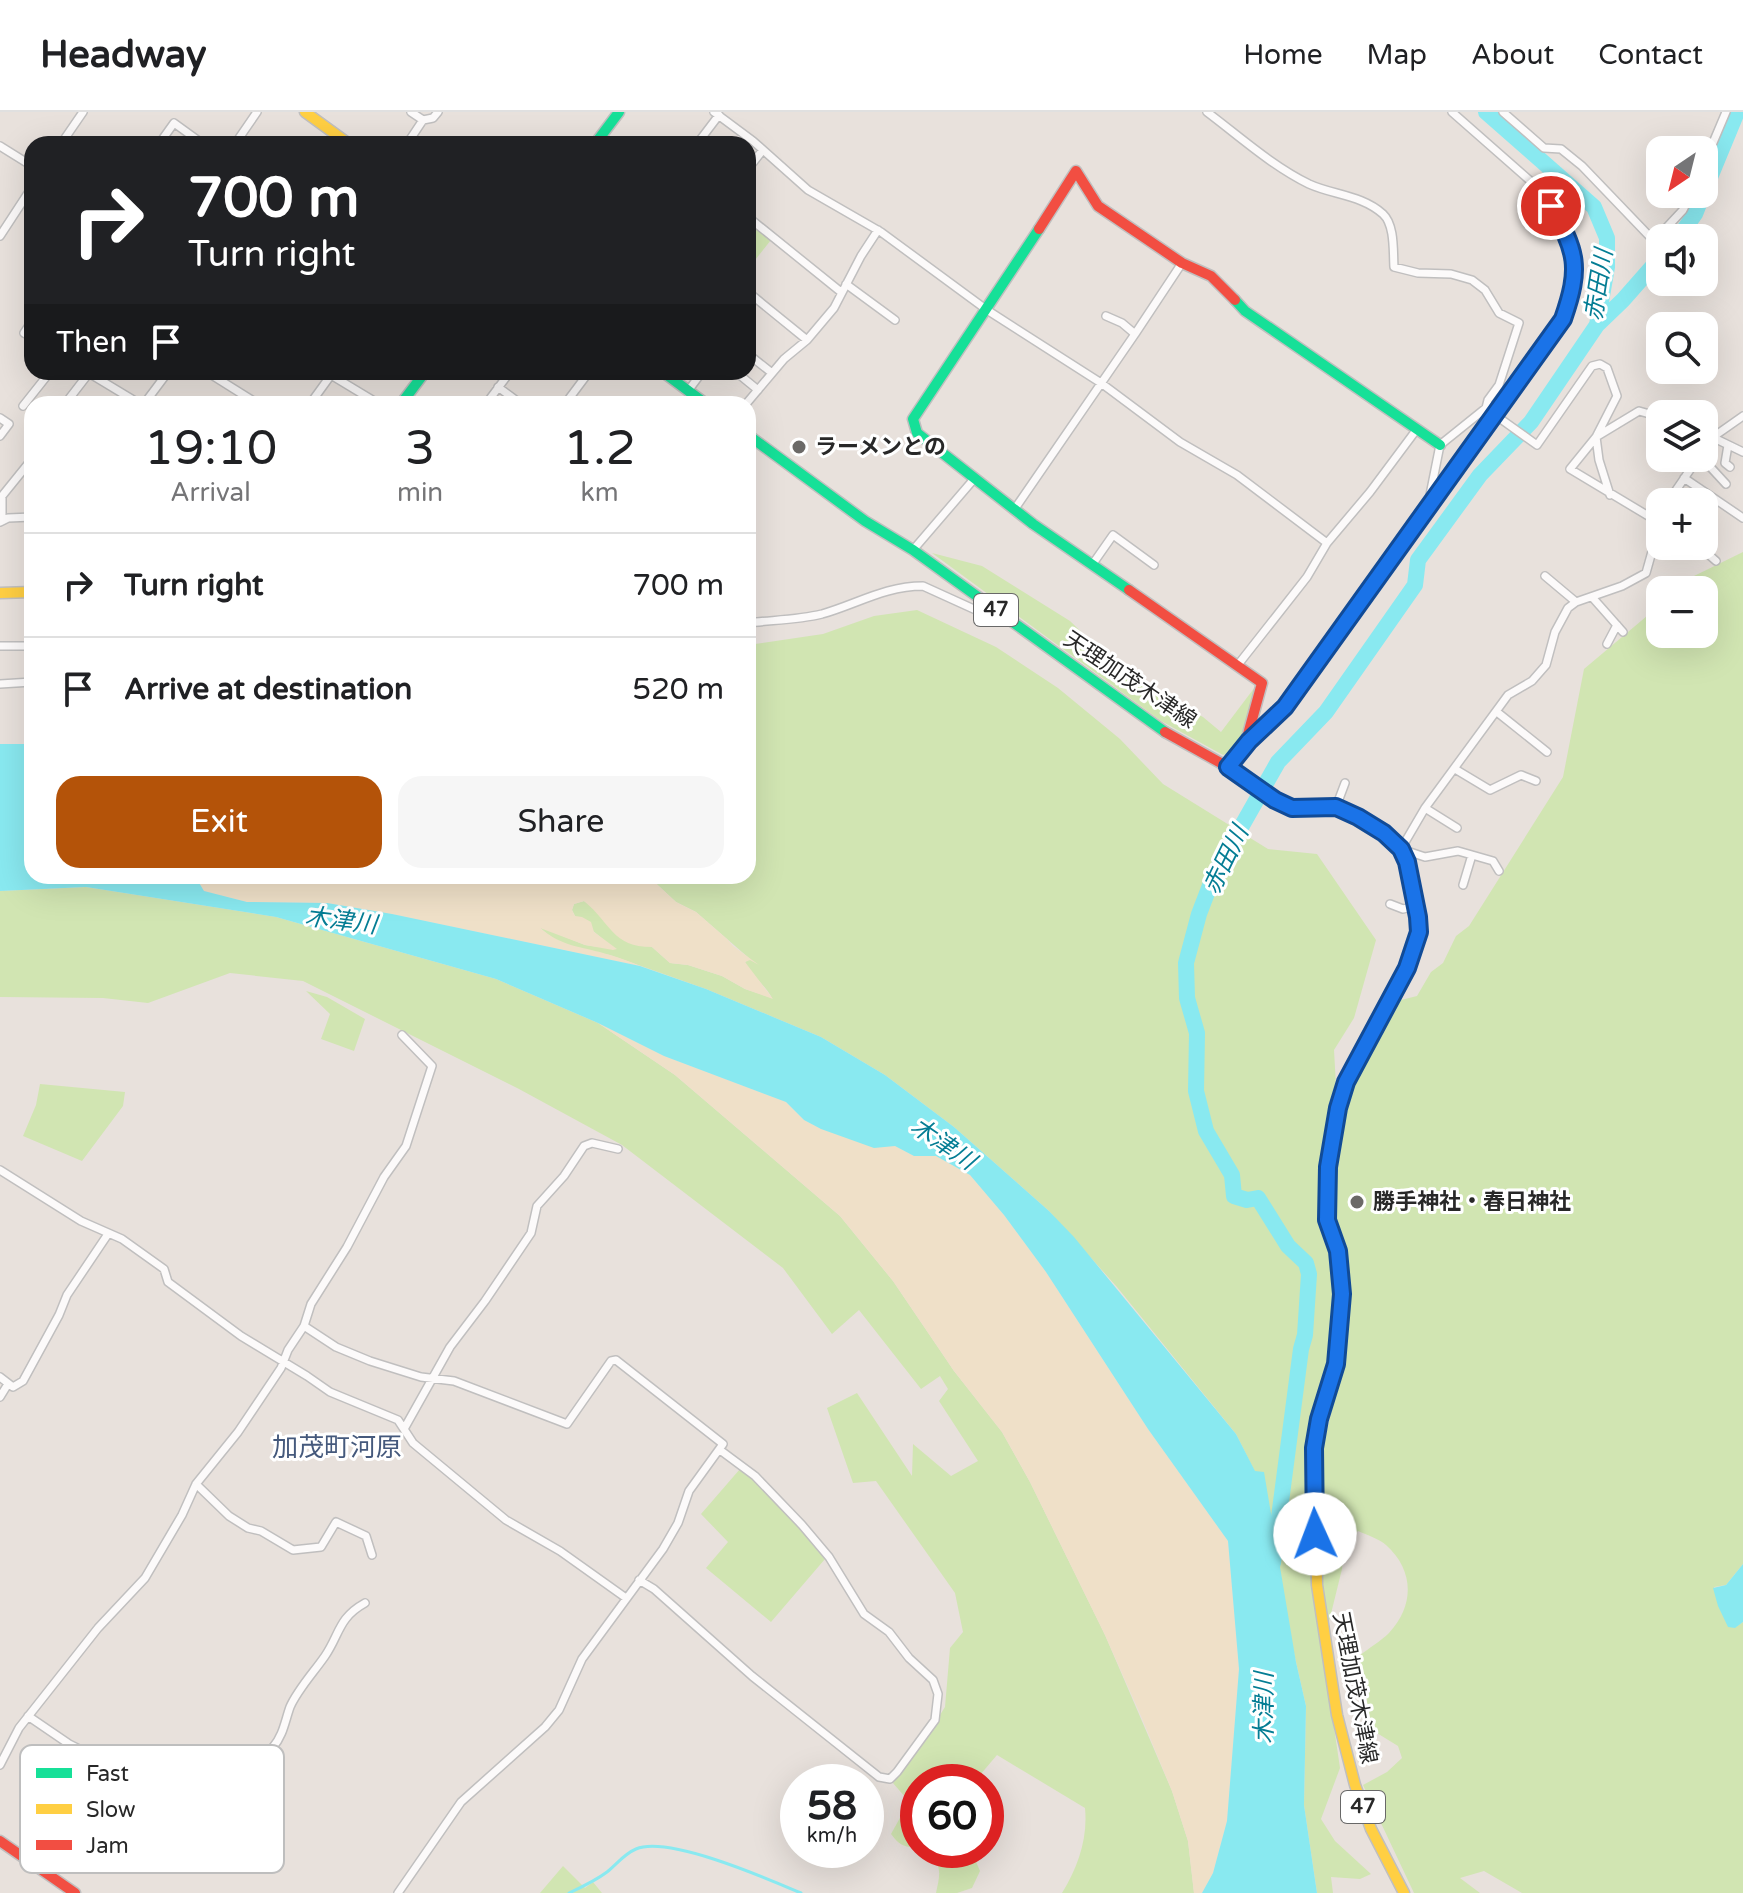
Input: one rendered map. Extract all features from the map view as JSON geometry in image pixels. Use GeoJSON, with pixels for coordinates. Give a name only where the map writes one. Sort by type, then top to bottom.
{"type":"FeatureCollection","features":[{"type":"Feature","properties":{"kind":"main road"},"geometry":{"type":"LineString","coordinates":[[305,112],[319,116],[338,136]]}},
{"type":"Feature","properties":{"kind":"main road"},"geometry":{"type":"LineString","coordinates":[[601,136],[619,112]]}},
{"type":"Feature","properties":{"kind":"main road"},"geometry":{"type":"LineString","coordinates":[[1249,741],[1247,738],[1262,683],[1014,510],[917,433],[912,422],[1076,171],[1098,206],[1182,263],[1211,276],[1245,311],[1440,445]]}},
{"type":"Feature","properties":{"kind":"main road"},"geometry":{"type":"LineString","coordinates":[[674,380],[695,396]]}},
{"type":"Feature","properties":{"kind":"main road","name":"天理加茂木津線"},"geometry":{"type":"LineString","coordinates":[[756,441],[865,521],[913,550],[1151,724],[1228,767],[1275,800],[1292,808],[1336,807],[1358,817],[1384,833],[1401,849],[1407,862],[1419,932],[1407,968],[1346,1082],[1338,1108],[1328,1167],[1327,1220],[1340,1263],[1342,1294],[1336,1364],[1319,1419],[1313,1483],[1317,1585],[1337,1715],[1355,1785],[1371,1829],[1404,1893]]}},
{"type":"Feature","properties":{"kind":"main road"},"geometry":{"type":"LineString","coordinates":[[0,593],[24,592]]}},
{"type":"Feature","properties":{"kind":"main road"},"geometry":{"type":"LineString","coordinates":[[0,1841],[20,1855]]}},
{"type":"Feature","properties":{"kind":"main road"},"geometry":{"type":"LineString","coordinates":[[46,1873],[75,1893]]}},
{"type":"Feature","properties":{"kind":"street"},"geometry":{"type":"LineString","coordinates":[[66,136],[83,112]]}},
{"type":"Feature","properties":{"kind":"street"},"geometry":{"type":"LineString","coordinates":[[240,136],[257,112]]}},
{"type":"Feature","properties":{"kind":"street"},"geometry":{"type":"LineString","coordinates":[[411,112],[423,120],[433,118],[438,112]]}},
{"type":"Feature","properties":{"kind":"street"},"geometry":{"type":"LineString","coordinates":[[1207,112],[1309,184],[1364,201],[1386,215],[1391,228],[1394,267],[1418,273],[1451,274],[1472,280],[1485,290],[1499,313],[1519,323],[1499,385],[1486,408],[1440,445],[1428,504]]}},
{"type":"Feature","properties":{"kind":"street"},"geometry":{"type":"LineString","coordinates":[[1228,767],[1249,741],[1285,707],[1359,607],[1428,504],[1563,319],[1574,289],[1575,257],[1562,227],[1536,186],[1452,112]]}},
{"type":"Feature","properties":{"kind":"street"},"geometry":{"type":"LineString","coordinates":[[1503,112],[1544,148],[1561,149],[1582,166],[1654,241],[1684,208]]}},
{"type":"Feature","properties":{"kind":"street"},"geometry":{"type":"LineString","coordinates":[[1716,136],[1726,112]]}},
{"type":"Feature","properties":{"kind":"street"},"geometry":{"type":"LineString","coordinates":[[702,136],[717,114],[746,136]]}},
{"type":"Feature","properties":{"kind":"street"},"geometry":{"type":"LineString","coordinates":[[412,136],[423,120]]}},
{"type":"Feature","properties":{"kind":"street"},"geometry":{"type":"LineString","coordinates":[[165,136],[174,123],[192,136]]}},
{"type":"Feature","properties":{"kind":"street"},"geometry":{"type":"LineString","coordinates":[[756,144],[808,190],[878,230],[987,310],[1101,383],[1180,442],[1237,475],[1327,543]]}},
{"type":"Feature","properties":{"kind":"street"},"geometry":{"type":"LineString","coordinates":[[0,146],[24,161]]}},
{"type":"Feature","properties":{"kind":"street"},"geometry":{"type":"LineString","coordinates":[[756,159],[762,151]]}},
{"type":"Feature","properties":{"kind":"street"},"geometry":{"type":"LineString","coordinates":[[0,236],[24,199]]}},
{"type":"Feature","properties":{"kind":"street"},"geometry":{"type":"LineString","coordinates":[[756,223],[841,292]]}},
{"type":"Feature","properties":{"kind":"street"},"geometry":{"type":"LineString","coordinates":[[753,396],[834,308],[878,230]]}},
{"type":"Feature","properties":{"kind":"street"},"geometry":{"type":"LineString","coordinates":[[1014,510],[1182,263]]}},
{"type":"Feature","properties":{"kind":"street"},"geometry":{"type":"LineString","coordinates":[[846,284],[895,320]]}},
{"type":"Feature","properties":{"kind":"street"},"geometry":{"type":"LineString","coordinates":[[756,299],[807,340]]}},
{"type":"Feature","properties":{"kind":"street"},"geometry":{"type":"LineString","coordinates":[[1106,316],[1122,323],[1135,334]]}},
{"type":"Feature","properties":{"kind":"street"},"geometry":{"type":"LineString","coordinates":[[756,360],[772,373]]}},
{"type":"Feature","properties":{"kind":"street"},"geometry":{"type":"LineString","coordinates":[[1486,408],[1537,445],[1592,366],[1600,364],[1607,368],[1617,396],[1596,437],[1570,469],[1646,515]]}},
{"type":"Feature","properties":{"kind":"street"},"geometry":{"type":"LineString","coordinates":[[31,396],[44,380]]}},
{"type":"Feature","properties":{"kind":"street"},"geometry":{"type":"LineString","coordinates":[[102,380],[128,396]]}},
{"type":"Feature","properties":{"kind":"street"},"geometry":{"type":"LineString","coordinates":[[148,396],[162,380]]}},
{"type":"Feature","properties":{"kind":"street"},"geometry":{"type":"LineString","coordinates":[[220,380],[245,396]]}},
{"type":"Feature","properties":{"kind":"street"},"geometry":{"type":"LineString","coordinates":[[338,380],[365,396]]}},
{"type":"Feature","properties":{"kind":"street"},"geometry":{"type":"LineString","coordinates":[[492,396],[504,380]]}},
{"type":"Feature","properties":{"kind":"street"},"geometry":{"type":"LineString","coordinates":[[688,391],[696,380]]}},
{"type":"Feature","properties":{"kind":"street"},"geometry":{"type":"LineString","coordinates":[[746,380],[758,390]]}},
{"type":"Feature","properties":{"kind":"street"},"geometry":{"type":"LineString","coordinates":[[498,387],[510,396]]}},
{"type":"Feature","properties":{"kind":"street"},"geometry":{"type":"LineString","coordinates":[[1596,437],[1639,411],[1646,413]]}},
{"type":"Feature","properties":{"kind":"street"},"geometry":{"type":"LineString","coordinates":[[1718,434],[1743,416]]}},
{"type":"Feature","properties":{"kind":"street"},"geometry":{"type":"LineString","coordinates":[[0,418],[9,424],[0,436]]}},
{"type":"Feature","properties":{"kind":"street"},"geometry":{"type":"LineString","coordinates":[[1237,666],[1307,577],[1327,543],[1417,429]]}},
{"type":"Feature","properties":{"kind":"street"},"geometry":{"type":"LineString","coordinates":[[1596,437],[1599,460],[1610,495]]}},
{"type":"Feature","properties":{"kind":"street"},"geometry":{"type":"LineString","coordinates":[[1718,438],[1743,452]]}},
{"type":"Feature","properties":{"kind":"street"},"geometry":{"type":"LineString","coordinates":[[1728,445],[1725,463],[1730,467]]}},
{"type":"Feature","properties":{"kind":"street"},"geometry":{"type":"LineString","coordinates":[[1,522],[2,496],[24,469]]}},
{"type":"Feature","properties":{"kind":"street"},"geometry":{"type":"LineString","coordinates":[[1677,488],[1689,472]]}},
{"type":"Feature","properties":{"kind":"street"},"geometry":{"type":"LineString","coordinates":[[1714,472],[1726,484]]}},
{"type":"Feature","properties":{"kind":"street"},"geometry":{"type":"LineString","coordinates":[[1684,478],[1743,518]]}},
{"type":"Feature","properties":{"kind":"street"},"geometry":{"type":"LineString","coordinates":[[913,550],[974,479]]}},
{"type":"Feature","properties":{"kind":"street"},"geometry":{"type":"LineString","coordinates":[[1,522],[8,518],[24,517]]}},
{"type":"Feature","properties":{"kind":"street"},"geometry":{"type":"LineString","coordinates":[[1092,565],[1113,535],[1154,565]]}},
{"type":"Feature","properties":{"kind":"street"},"geometry":{"type":"LineString","coordinates":[[1499,871],[1493,861],[1458,851],[1425,857],[1401,849],[1425,808],[1508,695],[1532,681],[1546,665],[1555,632],[1568,608],[1646,573],[1650,560]]}},
{"type":"Feature","properties":{"kind":"street"},"geometry":{"type":"LineString","coordinates":[[1545,576],[1576,602]]}},
{"type":"Feature","properties":{"kind":"street"},"geometry":{"type":"LineString","coordinates":[[756,622],[820,614],[881,591],[911,586],[935,591],[1000,621],[1008,620]]}},
{"type":"Feature","properties":{"kind":"street"},"geometry":{"type":"LineString","coordinates":[[1592,597],[1623,632]]}},
{"type":"Feature","properties":{"kind":"street"},"geometry":{"type":"LineString","coordinates":[[1607,644],[1617,625]]}},
{"type":"Feature","properties":{"kind":"street"},"geometry":{"type":"LineString","coordinates":[[0,646],[24,646]]}},
{"type":"Feature","properties":{"kind":"street"},"geometry":{"type":"LineString","coordinates":[[0,684],[24,682]]}},
{"type":"Feature","properties":{"kind":"street"},"geometry":{"type":"LineString","coordinates":[[1497,712],[1547,752]]}},
{"type":"Feature","properties":{"kind":"street"},"geometry":{"type":"LineString","coordinates":[[1455,769],[1490,790],[1521,775],[1536,781]]}},
{"type":"Feature","properties":{"kind":"street"},"geometry":{"type":"LineString","coordinates":[[1336,807],[1345,783]]}},
{"type":"Feature","properties":{"kind":"street"},"geometry":{"type":"LineString","coordinates":[[1425,808],[1457,828]]}},
{"type":"Feature","properties":{"kind":"street"},"geometry":{"type":"LineString","coordinates":[[1463,885],[1472,855]]}},
{"type":"Feature","properties":{"kind":"street"},"geometry":{"type":"LineString","coordinates":[[1390,904],[1403,909],[1416,906]]}},
{"type":"Feature","properties":{"kind":"street"},"geometry":{"type":"LineString","coordinates":[[0,1765],[28,1716],[98,1628],[145,1578],[182,1515],[196,1484],[238,1432],[284,1362],[304,1326],[311,1304],[347,1247],[384,1177],[406,1146],[432,1066],[402,1035]]}},
{"type":"Feature","properties":{"kind":"street"},"geometry":{"type":"LineString","coordinates":[[404,1429],[450,1347],[531,1233],[537,1206],[564,1176],[584,1146],[592,1143],[618,1149]]}},
{"type":"Feature","properties":{"kind":"street"},"geometry":{"type":"LineString","coordinates":[[0,1170],[50,1203],[122,1239],[164,1269],[168,1282],[241,1336],[330,1392],[398,1420],[413,1443],[506,1520],[560,1551],[626,1598]]}},
{"type":"Feature","properties":{"kind":"street"},"geometry":{"type":"LineString","coordinates":[[0,1377],[13,1387],[23,1381],[67,1295],[108,1234]]}},
{"type":"Feature","properties":{"kind":"street"},"geometry":{"type":"LineString","coordinates":[[304,1326],[336,1347],[383,1365],[431,1379],[454,1381],[567,1424],[611,1361],[616,1360],[723,1444],[689,1491],[678,1523],[663,1549],[582,1659],[559,1710],[545,1727],[461,1802],[398,1893]]}},
{"type":"Feature","properties":{"kind":"street"},"geometry":{"type":"LineString","coordinates":[[0,1397],[8,1384]]}},
{"type":"Feature","properties":{"kind":"street"},"geometry":{"type":"LineString","coordinates":[[639,1580],[654,1589],[752,1676],[879,1777],[890,1779],[897,1772],[935,1720],[938,1694],[933,1680],[909,1658],[889,1632],[864,1614],[829,1557],[802,1525],[755,1476],[720,1450]]}},
{"type":"Feature","properties":{"kind":"street"},"geometry":{"type":"LineString","coordinates":[[196,1484],[229,1516],[293,1550],[321,1547],[336,1522],[366,1536],[372,1555]]}},
{"type":"Feature","properties":{"kind":"street"},"geometry":{"type":"LineString","coordinates":[[274,1745],[280,1738],[291,1705],[332,1646],[338,1627],[365,1603]]}},
{"type":"Feature","properties":{"kind":"street"},"geometry":{"type":"LineString","coordinates":[[28,1716],[71,1745]]}},
{"type":"Feature","properties":{"kind":"green space"},"geometry":{"type":"Polygon","coordinates":[[[756,228],[771,240],[756,259],[756,228]]]}},
{"type":"Feature","properties":{"kind":"green space"},"geometry":{"type":"Polygon","coordinates":[[[1743,552],[1743,1564],[1726,1585],[1714,1587],[1734,1628],[1743,1622],[1743,1893],[1522,1893],[1484,1871],[1460,1878],[1480,1893],[1414,1893],[1363,1785],[1387,1772],[1402,1758],[1398,1746],[1372,1730],[1359,1656],[1386,1636],[1397,1622],[1407,1599],[1406,1576],[1402,1565],[1386,1545],[1358,1531],[1344,1546],[1342,1569],[1327,1630],[1321,1580],[1321,1457],[1342,1364],[1346,1281],[1343,1250],[1330,1208],[1333,1156],[1349,1089],[1393,1002],[1417,996],[1431,972],[1443,963],[1456,936],[1469,926],[1563,777],[1584,669],[1646,617],[1646,648],[1718,648],[1718,576],[1694,576],[1743,552]]]}},
{"type":"Feature","properties":{"kind":"green space"},"geometry":{"type":"Polygon","coordinates":[[[932,553],[982,566],[1070,621],[1099,649],[1221,732],[1258,683],[1248,725],[1239,744],[1223,755],[1161,721],[932,553]]]}},
{"type":"Feature","properties":{"kind":"green space"},"geometry":{"type":"Polygon","coordinates":[[[917,610],[996,647],[1058,688],[1120,739],[1163,784],[1268,849],[1317,854],[1376,940],[1354,1018],[1334,1050],[1337,1104],[1323,1167],[1320,1203],[1337,1270],[1336,1357],[1316,1426],[1314,1591],[1340,1768],[1321,1819],[1335,1841],[1371,1874],[1360,1879],[1331,1877],[1333,1893],[1317,1893],[1304,1805],[1306,1706],[1255,1472],[1236,1434],[1117,1287],[1049,1211],[954,1127],[885,1075],[821,1037],[706,989],[610,955],[578,949],[554,940],[538,926],[585,945],[599,947],[604,940],[572,910],[574,904],[584,901],[652,947],[670,963],[688,965],[722,976],[745,989],[772,998],[745,962],[750,959],[696,912],[676,902],[657,884],[756,884],[756,644],[823,634],[874,616],[917,610]]]}},
{"type":"Feature","properties":{"kind":"green space"},"geometry":{"type":"Polygon","coordinates":[[[86,887],[276,917],[496,979],[598,1023],[675,1075],[840,1216],[893,1281],[954,1371],[1002,1432],[1105,1635],[1172,1791],[1188,1841],[1194,1893],[1062,1893],[1081,1852],[1085,1808],[997,1755],[989,1764],[907,1764],[945,1707],[950,1648],[963,1632],[955,1593],[876,1481],[853,1483],[827,1408],[857,1393],[912,1476],[913,1444],[951,1476],[978,1461],[939,1401],[948,1389],[940,1376],[921,1389],[859,1310],[832,1334],[783,1268],[622,1145],[519,1089],[303,981],[230,973],[148,1003],[103,998],[0,997],[0,891],[86,887]]]}},
{"type":"Feature","properties":{"kind":"green space"},"geometry":{"type":"Polygon","coordinates":[[[306,991],[327,997],[365,1019],[354,1051],[321,1039],[330,1014],[306,991]]]}},
{"type":"Feature","properties":{"kind":"green space"},"geometry":{"type":"Polygon","coordinates":[[[40,1084],[125,1092],[123,1106],[82,1161],[23,1136],[36,1105],[40,1084]]]}},
{"type":"Feature","properties":{"kind":"green space"},"geometry":{"type":"Polygon","coordinates":[[[740,1469],[753,1478],[825,1559],[771,1622],[706,1568],[728,1542],[701,1514],[740,1469]]]}},
{"type":"Feature","properties":{"kind":"green space"},"geometry":{"type":"Polygon","coordinates":[[[900,1774],[900,1791],[893,1783],[900,1774]]]}},
{"type":"Feature","properties":{"kind":"green space"},"geometry":{"type":"Polygon","coordinates":[[[900,1818],[900,1843],[891,1834],[900,1818]]]}},
{"type":"Feature","properties":{"kind":"green space"},"geometry":{"type":"Polygon","coordinates":[[[563,1866],[585,1888],[593,1882],[602,1893],[540,1893],[563,1866]]]}},
{"type":"Feature","properties":{"kind":"green space"},"geometry":{"type":"Polygon","coordinates":[[[979,1868],[980,1871],[972,1888],[957,1893],[936,1893],[939,1870],[979,1868]]]}},
{"type":"Feature","properties":{"kind":"sand"},"geometry":{"type":"Polygon","coordinates":[[[200,884],[657,884],[676,902],[696,912],[759,965],[750,960],[745,962],[773,999],[722,976],[688,965],[670,963],[652,947],[628,943],[613,932],[584,901],[574,904],[572,910],[575,916],[591,922],[594,932],[617,949],[585,945],[540,928],[565,943],[640,966],[392,914],[328,903],[247,902],[204,891],[200,884]]]}},
{"type":"Feature","properties":{"kind":"sand"},"geometry":{"type":"Polygon","coordinates":[[[598,1023],[664,1056],[786,1102],[804,1120],[821,1129],[881,1146],[895,1146],[914,1156],[936,1156],[970,1175],[1046,1272],[1148,1429],[1228,1541],[1239,1669],[1227,1821],[1213,1873],[1202,1893],[1194,1893],[1188,1841],[1172,1791],[1141,1716],[1105,1635],[1002,1432],[954,1371],[893,1281],[840,1216],[675,1075],[598,1023]]]}},
{"type":"Feature","properties":{"kind":"water","name":"木津川"},"geometry":{"type":"Polygon","coordinates":[[[0,744],[24,744],[24,884],[200,884],[204,891],[247,902],[327,903],[640,966],[706,989],[821,1037],[885,1075],[954,1127],[1074,1237],[1236,1434],[1255,1471],[1264,1472],[1306,1706],[1304,1805],[1317,1893],[1202,1893],[1213,1873],[1227,1821],[1239,1669],[1228,1541],[1148,1429],[1046,1272],[970,1175],[936,1156],[914,1156],[895,1146],[874,1148],[821,1129],[804,1120],[786,1102],[664,1056],[598,1023],[496,979],[276,917],[86,887],[0,891],[0,744]]]}},
{"type":"Feature","properties":{"kind":"water"},"geometry":{"type":"Polygon","coordinates":[[[1743,1564],[1743,1622],[1735,1628],[1728,1627],[1713,1588],[1726,1585],[1743,1564]]]}},
{"type":"Feature","properties":{"kind":"waterway","name":"赤田川"},"geometry":{"type":"LineString","coordinates":[[1273,1563],[1305,1335],[1309,1274],[1306,1263],[1288,1246],[1258,1198],[1247,1200],[1234,1196],[1232,1175],[1206,1131],[1196,1091],[1197,1033],[1187,998],[1186,963],[1199,914],[1214,875],[1278,762],[1326,712],[1415,585],[1418,560],[1480,475],[1531,422],[1597,325],[1607,267],[1607,238],[1594,207],[1486,112]]}},
{"type":"Feature","properties":{"kind":"waterway"},"geometry":{"type":"LineString","coordinates":[[1718,158],[1737,112]]}},
{"type":"Feature","properties":{"kind":"waterway"},"geometry":{"type":"LineString","coordinates":[[1688,224],[1697,208]]}},
{"type":"Feature","properties":{"kind":"waterway"},"geometry":{"type":"LineString","coordinates":[[1597,325],[1646,274]]}},
{"type":"Feature","properties":{"kind":"waterway"},"geometry":{"type":"LineString","coordinates":[[569,1893],[602,1875],[632,1851],[651,1846],[718,1860],[801,1893]]}},
{"type":"Feature","properties":{"kind":"traffic: fast"},"geometry":{"type":"LineString","coordinates":[[601,136],[619,112]]}},
{"type":"Feature","properties":{"kind":"traffic: fast"},"geometry":{"type":"LineString","coordinates":[[1039,229],[913,419],[917,433],[1033,524],[1129,590]]}},
{"type":"Feature","properties":{"kind":"traffic: fast"},"geometry":{"type":"LineString","coordinates":[[1235,300],[1245,311],[1440,445]]}},
{"type":"Feature","properties":{"kind":"traffic: fast"},"geometry":{"type":"LineString","coordinates":[[407,396],[419,380]]}},
{"type":"Feature","properties":{"kind":"traffic: fast"},"geometry":{"type":"LineString","coordinates":[[674,380],[695,396]]}},
{"type":"Feature","properties":{"kind":"traffic: fast"},"geometry":{"type":"LineString","coordinates":[[756,441],[1165,732]]}},
{"type":"Feature","properties":{"kind":"traffic: fast"},"geometry":{"type":"LineString","coordinates":[[1315,1467],[1319,1419],[1336,1364],[1340,1335],[1340,1263],[1327,1220],[1326,1201],[1338,1108],[1346,1082],[1407,968],[1419,933]]}},
{"type":"Feature","properties":{"kind":"traffic: slow"},"geometry":{"type":"LineString","coordinates":[[305,112],[338,136]]}},
{"type":"Feature","properties":{"kind":"traffic: slow"},"geometry":{"type":"LineString","coordinates":[[0,593],[24,592]]}},
{"type":"Feature","properties":{"kind":"traffic: slow"},"geometry":{"type":"LineString","coordinates":[[1315,1467],[1317,1585],[1337,1715],[1355,1785],[1371,1829],[1404,1893]]}},
{"type":"Feature","properties":{"kind":"traffic: jam"},"geometry":{"type":"LineString","coordinates":[[1039,229],[1076,171],[1098,206],[1182,263],[1211,276],[1235,300]]}},
{"type":"Feature","properties":{"kind":"traffic: jam"},"geometry":{"type":"LineString","coordinates":[[1129,590],[1262,683],[1247,738],[1249,741]]}},
{"type":"Feature","properties":{"kind":"traffic: jam"},"geometry":{"type":"LineString","coordinates":[[1165,732],[1292,808],[1336,807],[1384,833],[1401,849],[1407,862],[1419,933]]}},
{"type":"Feature","properties":{"kind":"traffic: jam"},"geometry":{"type":"LineString","coordinates":[[0,1841],[20,1855]]}},
{"type":"Feature","properties":{"kind":"traffic: jam"},"geometry":{"type":"LineString","coordinates":[[46,1873],[75,1893]]}},
{"type":"Feature","properties":{"kind":"place","name":"ラーメンとの"},"geometry":{"type":"Point","coordinates":[799,447]}},
{"type":"Feature","properties":{"kind":"place","name":"勝手神社・春日神社"},"geometry":{"type":"Point","coordinates":[1357,1202]}},
{"type":"Feature","properties":{"kind":"district","name":"加茂町河原"},"geometry":{"type":"Point","coordinates":[337,1447]}},
{"type":"Feature","properties":{"kind":"route"},"geometry":{"type":"LineString","coordinates":[[1315,1534],[1314,1448],[1319,1419],[1336,1364],[1342,1294],[1338,1251],[1327,1220],[1328,1167],[1338,1108],[1346,1082],[1407,968],[1419,932],[1418,917],[1407,862],[1401,849],[1384,833],[1336,807],[1292,808],[1275,800],[1228,767],[1249,741],[1285,707],[1563,319],[1574,289],[1575,257],[1551,206]]}}]}
